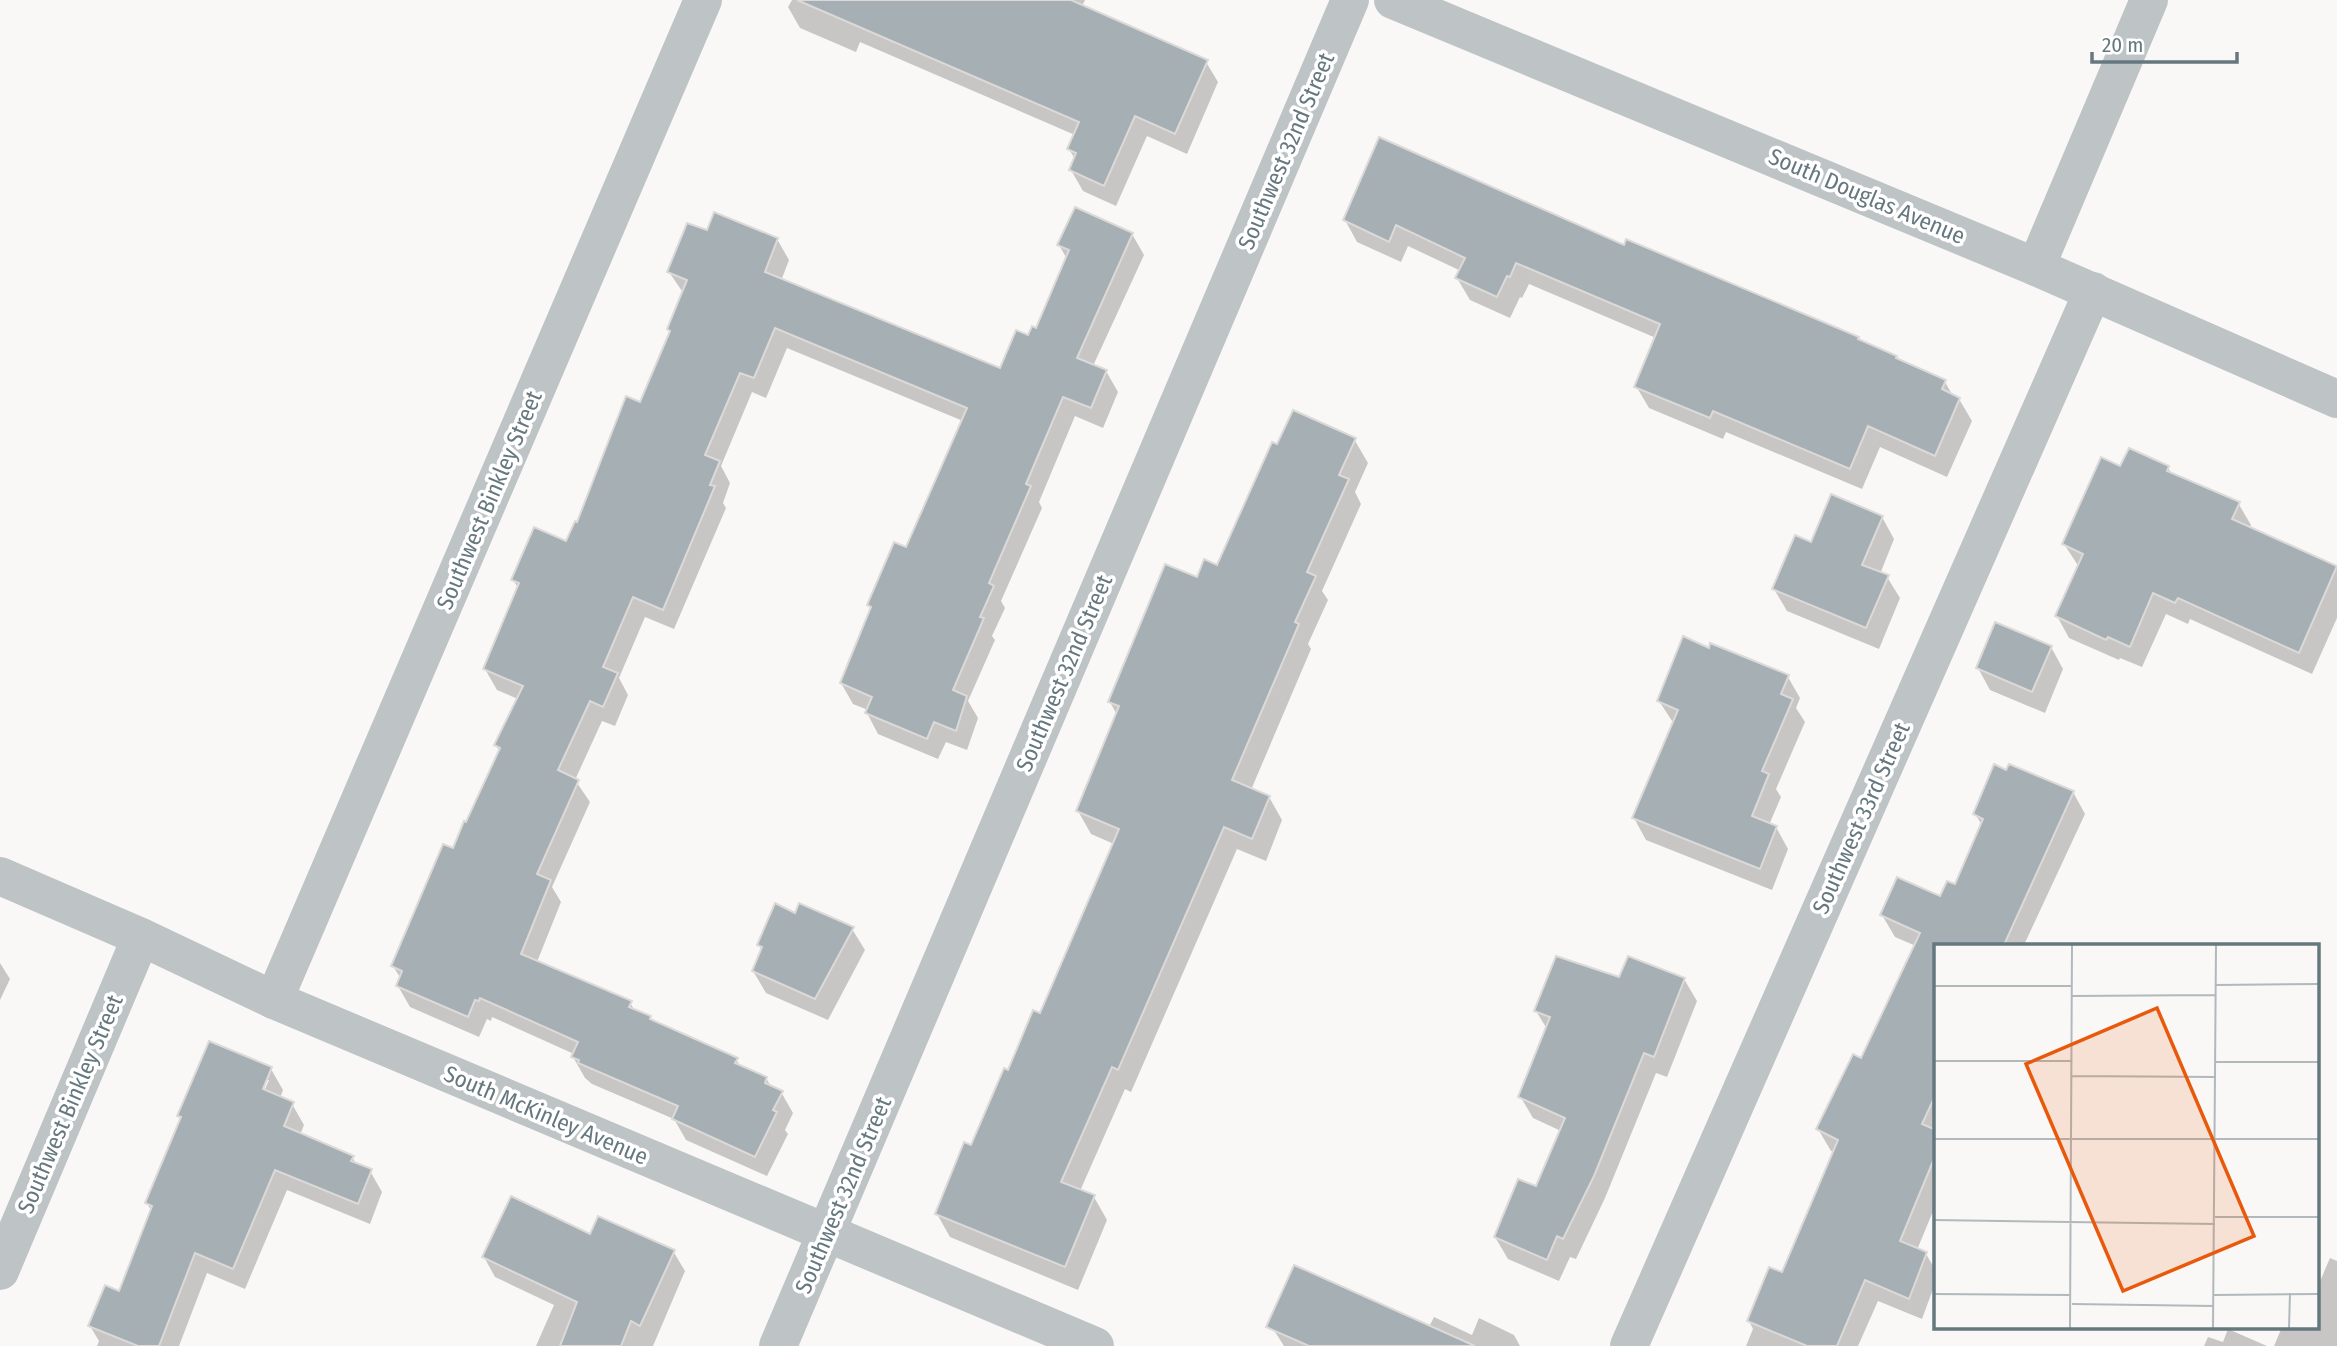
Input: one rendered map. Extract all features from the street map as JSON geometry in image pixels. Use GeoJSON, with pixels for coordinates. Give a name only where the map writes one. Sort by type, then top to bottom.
{"type":"FeatureCollection","features":[{"type":"Feature","properties":{"kind":"street","name":"Southwest Binkley Street"},"geometry":{"type":"LineString","coordinates":[[274,1000],[703,0]]}},
{"type":"Feature","properties":{"kind":"street","name":"Southwest 32nd Street"},"geometry":{"type":"LineString","coordinates":[[779,1346],[1350,0]]}},
{"type":"Feature","properties":{"kind":"street","name":"South Douglas Avenue"},"geometry":{"type":"LineString","coordinates":[[1393,0],[2093,291],[2337,399]]}},
{"type":"Feature","properties":{"kind":"street"},"geometry":{"type":"LineString","coordinates":[[2035,267],[2149,0]]}},
{"type":"Feature","properties":{"kind":"street","name":"Southwest 33rd Street"},"geometry":{"type":"LineString","coordinates":[[1629,1346],[2093,291]]}},
{"type":"Feature","properties":{"kind":"street","name":"South McKinley Avenue"},"geometry":{"type":"LineString","coordinates":[[0,876],[141,937],[274,1000],[1094,1346]]}},
{"type":"Feature","properties":{"kind":"street","name":"Southwest Binkley Street"},"geometry":{"type":"LineString","coordinates":[[0,1270],[141,937]]}},
{"type":"Feature","properties":{"kind":"building"},"geometry":{"type":"Polygon","coordinates":[[[797,0],[1071,0],[1208,60],[1175,134],[1135,116],[1104,186],[1069,170],[1076,153],[1067,149],[1079,122],[797,0]]]}},
{"type":"Feature","properties":{"kind":"building"},"geometry":{"type":"Polygon","coordinates":[[[1379,137],[1624,245],[1626,239],[1859,337],[1858,339],[1897,356],[1896,358],[1946,380],[1942,389],[1960,398],[1935,456],[1868,426],[1850,469],[1713,411],[1710,418],[1634,387],[1660,324],[1516,263],[1497,297],[1455,278],[1465,258],[1396,225],[1389,242],[1343,220],[1379,137]]]}},
{"type":"Feature","properties":{"kind":"building"},"geometry":{"type":"Polygon","coordinates":[[[1075,207],[1133,233],[1077,358],[1107,370],[1091,408],[1063,397],[1026,484],[1031,486],[989,583],[994,586],[980,617],[984,618],[953,690],[967,696],[956,731],[934,722],[927,739],[865,713],[872,697],[840,683],[871,607],[867,605],[894,542],[906,547],[967,408],[775,328],[754,378],[740,373],[705,455],[720,461],[710,485],[715,486],[663,610],[633,597],[603,667],[618,673],[603,707],[590,701],[558,770],[579,780],[537,874],[551,880],[521,954],[632,1001],[629,1007],[651,1016],[650,1019],[738,1058],[735,1063],[767,1077],[765,1083],[783,1091],[773,1110],[777,1112],[755,1157],[672,1119],[678,1106],[578,1063],[579,1060],[571,1057],[578,1042],[480,998],[479,1001],[475,1000],[468,1017],[396,986],[402,971],[391,966],[443,844],[453,848],[464,821],[466,822],[500,748],[494,745],[523,686],[483,669],[519,583],[511,580],[534,527],[566,541],[575,521],[577,522],[626,396],[640,402],[670,331],[667,329],[687,280],[667,272],[687,223],[707,230],[714,212],[778,238],[765,272],[1000,368],[1016,330],[1028,335],[1032,326],[1036,328],[1069,250],[1057,245],[1075,207]]]}},
{"type":"Feature","properties":{"kind":"building"},"geometry":{"type":"Polygon","coordinates":[[[1293,410],[1356,438],[1339,475],[1349,479],[1307,572],[1316,576],[1295,622],[1299,624],[1232,780],[1270,796],[1252,839],[1224,827],[1118,1070],[1112,1067],[1061,1182],[1095,1195],[1065,1267],[935,1214],[964,1142],[971,1145],[1004,1068],[1008,1070],[1033,1010],[1040,1013],[1119,829],[1076,811],[1119,706],[1108,702],[1165,564],[1197,577],[1204,559],[1217,565],[1272,442],[1277,444],[1293,410]]]}},
{"type":"Feature","properties":{"kind":"building"},"geometry":{"type":"Polygon","coordinates":[[[2129,448],[2169,466],[2167,471],[2240,502],[2232,519],[2337,566],[2299,653],[2178,598],[2175,603],[2153,593],[2130,647],[2108,637],[2106,640],[2055,616],[2083,554],[2062,544],[2101,457],[2120,466],[2129,448]]]}},
{"type":"Feature","properties":{"kind":"building"},"geometry":{"type":"Polygon","coordinates":[[[1831,494],[1883,516],[1862,565],[1889,575],[1866,628],[1772,589],[1795,535],[1811,542],[1831,494]]]}},
{"type":"Feature","properties":{"kind":"building"},"geometry":{"type":"Polygon","coordinates":[[[1995,622],[2052,646],[2032,692],[1976,668],[1995,622]]]}},
{"type":"Feature","properties":{"kind":"building"},"geometry":{"type":"Polygon","coordinates":[[[1683,636],[1709,648],[1710,643],[1789,675],[1781,694],[1793,699],[1762,771],[1769,774],[1752,816],[1777,826],[1760,869],[1632,818],[1678,710],[1657,701],[1683,636]]]}},
{"type":"Feature","properties":{"kind":"building"},"geometry":{"type":"Polygon","coordinates":[[[1994,764],[2006,770],[2009,764],[2074,791],[2004,944],[1934,944],[1934,1098],[1922,1124],[1934,1129],[1934,1159],[1900,1241],[1927,1252],[1909,1299],[1865,1280],[1837,1346],[1807,1346],[1747,1321],[1769,1267],[1782,1272],[1838,1140],[1816,1129],[1853,1054],[1861,1058],[1920,933],[1880,915],[1897,877],[1940,896],[1947,881],[1955,884],[1983,819],[1973,814],[1994,764]]]}},
{"type":"Feature","properties":{"kind":"building"},"geometry":{"type":"Polygon","coordinates":[[[775,903],[795,913],[799,903],[854,927],[815,999],[752,971],[762,947],[757,945],[775,903]]]}},
{"type":"Feature","properties":{"kind":"building"},"geometry":{"type":"Polygon","coordinates":[[[1556,956],[1619,977],[1628,956],[1685,978],[1654,1057],[1644,1053],[1594,1176],[1563,1239],[1557,1236],[1547,1260],[1494,1237],[1518,1179],[1536,1186],[1565,1118],[1518,1097],[1550,1017],[1534,1011],[1556,956]]]}},
{"type":"Feature","properties":{"kind":"building"},"geometry":{"type":"Polygon","coordinates":[[[209,1041],[272,1067],[263,1089],[294,1102],[284,1126],[354,1156],[351,1161],[372,1169],[358,1204],[275,1170],[233,1269],[195,1253],[159,1346],[138,1346],[88,1326],[105,1285],[119,1291],[152,1206],[145,1203],[181,1117],[177,1116],[209,1041]]]}},
{"type":"Feature","properties":{"kind":"building"},"geometry":{"type":"Polygon","coordinates":[[[511,1196],[590,1234],[598,1216],[675,1250],[640,1326],[631,1321],[621,1346],[560,1346],[577,1302],[482,1257],[511,1196]]]}},
{"type":"Feature","properties":{"kind":"building"},"geometry":{"type":"Polygon","coordinates":[[[1294,1265],[1475,1346],[1309,1346],[1266,1327],[1294,1265]]]}}]}
